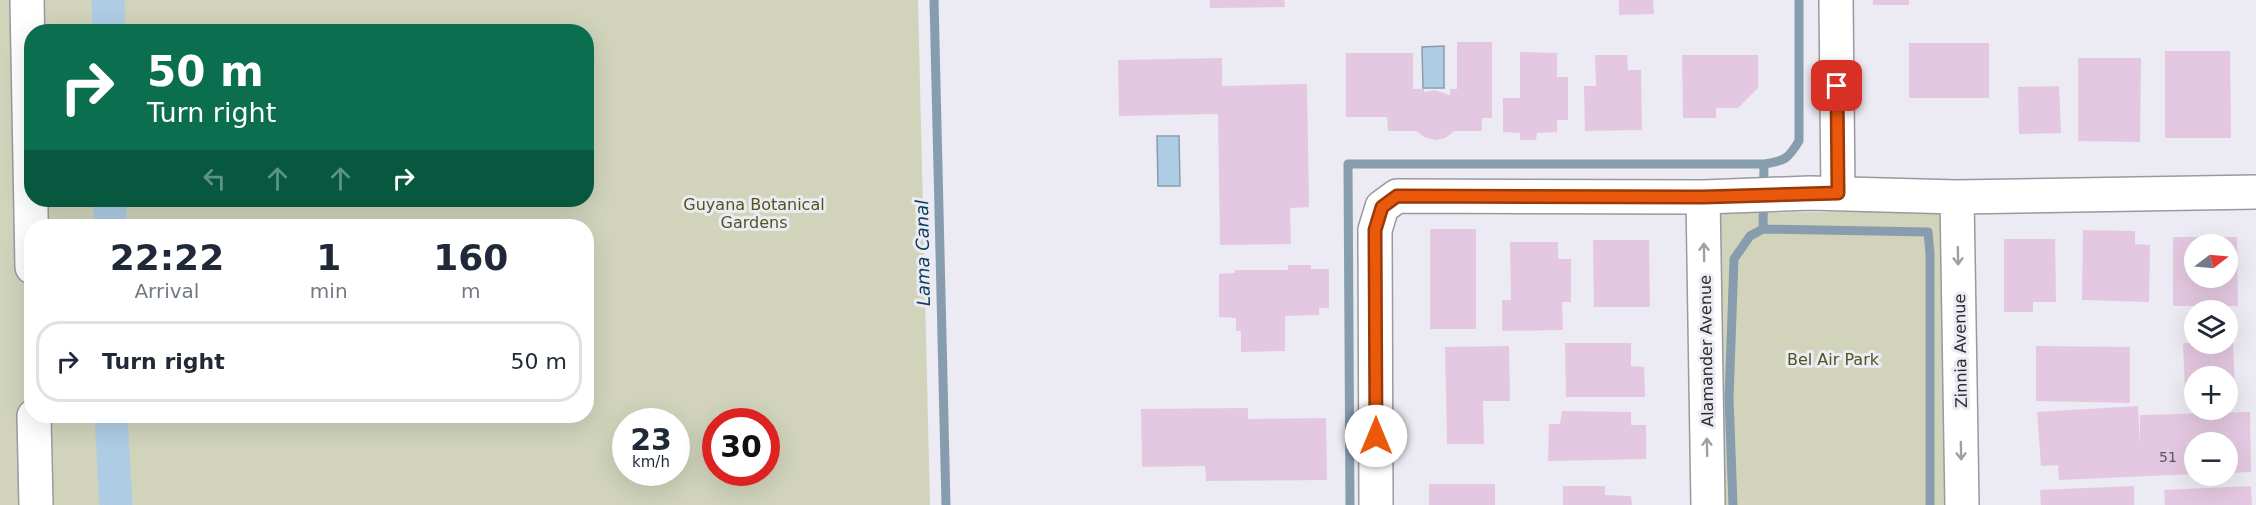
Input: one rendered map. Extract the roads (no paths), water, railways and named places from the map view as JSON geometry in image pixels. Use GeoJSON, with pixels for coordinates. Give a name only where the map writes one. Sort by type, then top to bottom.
{"type":"FeatureCollection","features":[{"type":"Feature","properties":{"kind":"street"},"geometry":{"type":"LineString","coordinates":[[27,0],[27,24]]}},
{"type":"Feature","properties":{"kind":"street"},"geometry":{"type":"LineString","coordinates":[[1824,193],[1836,0]]}},
{"type":"Feature","properties":{"kind":"street"},"geometry":{"type":"LineString","coordinates":[[1376,505],[1375,230],[1382,207],[1397,196],[1703,197],[1824,193],[1957,197],[2256,192]]}},
{"type":"Feature","properties":{"kind":"street","name":"Alamander Avenue"},"geometry":{"type":"LineString","coordinates":[[1703,197],[1708,505]]}},
{"type":"Feature","properties":{"kind":"street","name":"Zinnia Avenue"},"geometry":{"type":"LineString","coordinates":[[1957,197],[1962,505]]}},
{"type":"Feature","properties":{"kind":"street"},"geometry":{"type":"LineString","coordinates":[[34,423],[36,505]]}},
{"type":"Feature","properties":{"kind":"water"},"geometry":{"type":"Polygon","coordinates":[[[1444,46],[1444,88],[1423,88],[1422,47],[1444,46]]]}},
{"type":"Feature","properties":{"kind":"water"},"geometry":{"type":"Polygon","coordinates":[[[1157,136],[1179,136],[1180,186],[1158,186],[1157,136]]]}},
{"type":"Feature","properties":{"kind":"waterway"},"geometry":{"type":"LineString","coordinates":[[108,0],[109,24]]}},
{"type":"Feature","properties":{"kind":"waterway","name":"Lama Canal"},"geometry":{"type":"LineString","coordinates":[[934,0],[946,505]]}},
{"type":"Feature","properties":{"kind":"waterway"},"geometry":{"type":"LineString","coordinates":[[1799,0],[1799,141],[1785,158],[1764,164],[1763,229],[1928,232],[1930,254],[1930,505]]}},
{"type":"Feature","properties":{"kind":"waterway"},"geometry":{"type":"LineString","coordinates":[[1350,505],[1348,164],[1764,164]]}},
{"type":"Feature","properties":{"kind":"waterway"},"geometry":{"type":"LineString","coordinates":[[110,207],[110,219]]}},
{"type":"Feature","properties":{"kind":"waterway"},"geometry":{"type":"LineString","coordinates":[[1733,505],[1729,398],[1734,259],[1750,236],[1763,229]]}},
{"type":"Feature","properties":{"kind":"waterway"},"geometry":{"type":"LineString","coordinates":[[111,423],[116,505]]}},
{"type":"Feature","properties":{"kind":"park label","name":"Guyana Botanical Gardens"},"geometry":{"type":"Point","coordinates":[754,213]}},
{"type":"Feature","properties":{"kind":"park label","name":"Bel Air Park"},"geometry":{"type":"Point","coordinates":[1833,359]}}]}
